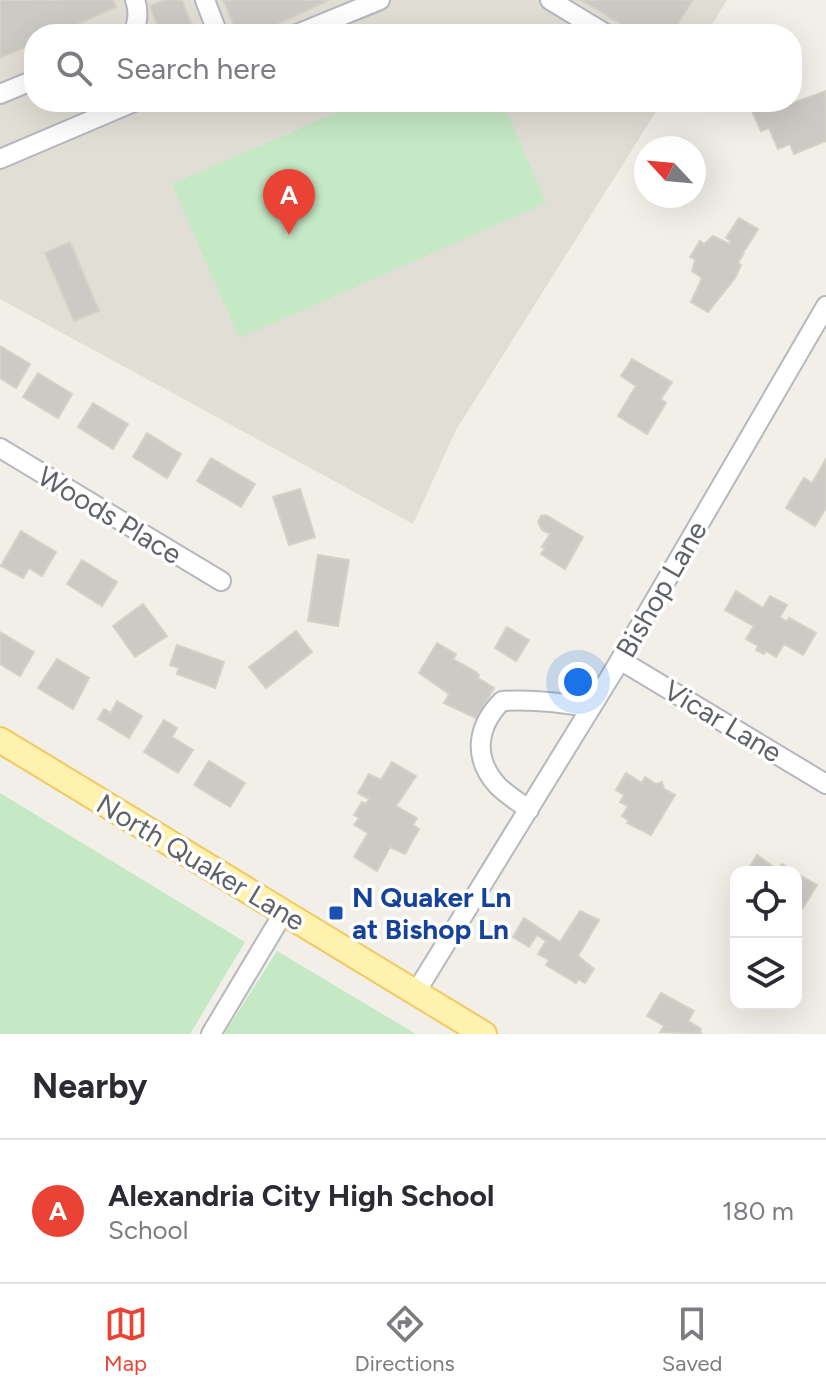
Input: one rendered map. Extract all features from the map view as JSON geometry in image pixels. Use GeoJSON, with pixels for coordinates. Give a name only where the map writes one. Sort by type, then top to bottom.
{"type":"FeatureCollection","features":[{"type":"Feature","properties":{"kind":"main road","name":"North Quaker Lane"},"geometry":{"type":"LineString","coordinates":[[0,740],[484,1034]]}},
{"type":"Feature","properties":{"kind":"street"},"geometry":{"type":"LineString","coordinates":[[134,24],[135,0]]}},
{"type":"Feature","properties":{"kind":"street"},"geometry":{"type":"LineString","coordinates":[[205,0],[214,24]]}},
{"type":"Feature","properties":{"kind":"street"},"geometry":{"type":"LineString","coordinates":[[321,24],[380,0]]}},
{"type":"Feature","properties":{"kind":"street"},"geometry":{"type":"LineString","coordinates":[[550,0],[590,24]]}},
{"type":"Feature","properties":{"kind":"street"},"geometry":{"type":"LineString","coordinates":[[0,94],[24,84]]}},
{"type":"Feature","properties":{"kind":"street"},"geometry":{"type":"LineString","coordinates":[[0,159],[110,112]]}},
{"type":"Feature","properties":{"kind":"street","name":"Bishop Lane"},"geometry":{"type":"LineString","coordinates":[[416,992],[620,660],[826,306]]}},
{"type":"Feature","properties":{"kind":"street","name":"Woods Place"},"geometry":{"type":"LineString","coordinates":[[0,448],[221,581]]}},
{"type":"Feature","properties":{"kind":"street","name":"Vicar Lane"},"geometry":{"type":"LineString","coordinates":[[620,660],[826,784]]}},
{"type":"Feature","properties":{"kind":"street"},"geometry":{"type":"LineString","coordinates":[[529,810],[497,785],[483,762],[480,739],[489,714],[502,701],[524,699],[591,708]]}},
{"type":"Feature","properties":{"kind":"street"},"geometry":{"type":"LineString","coordinates":[[211,1034],[284,912]]}},
{"type":"Feature","properties":{"kind":"shaded area"},"geometry":{"type":"Polygon","coordinates":[[[0,0],[727,0],[712,24],[24,24],[24,112],[656,112],[641,136],[634,136],[634,147],[456,430],[413,524],[0,299],[0,0]]]}},
{"type":"Feature","properties":{"kind":"green space"},"geometry":{"type":"Polygon","coordinates":[[[338,112],[507,112],[546,203],[239,338],[172,184],[338,112]]]}},
{"type":"Feature","properties":{"kind":"green space"},"geometry":{"type":"Polygon","coordinates":[[[0,793],[245,942],[190,1034],[0,1034],[0,793]]]}},
{"type":"Feature","properties":{"kind":"green space"},"geometry":{"type":"Polygon","coordinates":[[[277,951],[416,1034],[224,1034],[277,951]]]}},
{"type":"Feature","properties":{"kind":"building"},"geometry":{"type":"Polygon","coordinates":[[[0,0],[113,0],[116,7],[78,24],[24,24],[24,47],[0,58],[0,0]]]}},
{"type":"Feature","properties":{"kind":"building"},"geometry":{"type":"Polygon","coordinates":[[[164,0],[182,0],[191,24],[157,24],[150,6],[164,0]]]}},
{"type":"Feature","properties":{"kind":"building"},"geometry":{"type":"Polygon","coordinates":[[[223,0],[329,0],[277,24],[234,24],[223,0]]]}},
{"type":"Feature","properties":{"kind":"building"},"geometry":{"type":"Polygon","coordinates":[[[581,0],[693,0],[677,24],[621,24],[581,0]]]}},
{"type":"Feature","properties":{"kind":"building"},"geometry":{"type":"Polygon","coordinates":[[[826,91],[826,141],[794,154],[790,144],[778,149],[769,128],[761,131],[752,112],[802,112],[802,100],[826,91]]]}},
{"type":"Feature","properties":{"kind":"building"},"geometry":{"type":"Polygon","coordinates":[[[739,218],[758,229],[742,252],[738,263],[741,265],[735,278],[708,312],[691,302],[702,278],[692,271],[695,260],[690,257],[700,241],[704,244],[713,236],[729,244],[731,241],[726,238],[739,218]]]}},
{"type":"Feature","properties":{"kind":"building"},"geometry":{"type":"Polygon","coordinates":[[[70,242],[99,311],[74,321],[45,253],[70,242]]]}},
{"type":"Feature","properties":{"kind":"building"},"geometry":{"type":"Polygon","coordinates":[[[0,346],[30,364],[16,388],[0,378],[0,346]]]}},
{"type":"Feature","properties":{"kind":"building"},"geometry":{"type":"Polygon","coordinates":[[[632,359],[672,382],[661,399],[666,403],[647,434],[618,416],[636,386],[621,376],[632,359]]]}},
{"type":"Feature","properties":{"kind":"building"},"geometry":{"type":"Polygon","coordinates":[[[38,373],[72,394],[58,418],[23,397],[38,373]]]}},
{"type":"Feature","properties":{"kind":"building"},"geometry":{"type":"Polygon","coordinates":[[[93,403],[128,424],[113,449],[78,427],[93,403]]]}},
{"type":"Feature","properties":{"kind":"building"},"geometry":{"type":"Polygon","coordinates":[[[147,433],[181,454],[167,478],[133,457],[147,433]]]}},
{"type":"Feature","properties":{"kind":"building"},"geometry":{"type":"Polygon","coordinates":[[[211,458],[255,484],[241,507],[197,481],[211,458]]]}},
{"type":"Feature","properties":{"kind":"building"},"geometry":{"type":"Polygon","coordinates":[[[826,459],[826,508],[815,526],[786,508],[804,478],[812,483],[826,459]]]}},
{"type":"Feature","properties":{"kind":"building"},"geometry":{"type":"Polygon","coordinates":[[[300,489],[315,537],[289,545],[273,497],[300,489]]]}},
{"type":"Feature","properties":{"kind":"building"},"geometry":{"type":"Polygon","coordinates":[[[546,515],[583,537],[565,569],[541,554],[550,534],[542,530],[538,522],[541,516],[546,515]]]}},
{"type":"Feature","properties":{"kind":"building"},"geometry":{"type":"Polygon","coordinates":[[[21,531],[56,552],[42,576],[29,568],[23,578],[1,566],[21,531]]]}},
{"type":"Feature","properties":{"kind":"building"},"geometry":{"type":"Polygon","coordinates":[[[318,555],[349,560],[338,626],[308,621],[318,555]]]}},
{"type":"Feature","properties":{"kind":"building"},"geometry":{"type":"Polygon","coordinates":[[[82,560],[117,582],[102,606],[67,584],[82,560]]]}},
{"type":"Feature","properties":{"kind":"building"},"geometry":{"type":"Polygon","coordinates":[[[736,591],[763,608],[770,596],[787,605],[780,617],[787,622],[789,618],[816,633],[803,655],[784,644],[776,657],[756,650],[758,646],[746,639],[754,626],[725,610],[736,591]]]}},
{"type":"Feature","properties":{"kind":"building"},"geometry":{"type":"Polygon","coordinates":[[[143,604],[167,636],[135,657],[113,626],[143,604]]]}},
{"type":"Feature","properties":{"kind":"building"},"geometry":{"type":"Polygon","coordinates":[[[507,627],[529,640],[516,661],[495,648],[507,627]]]}},
{"type":"Feature","properties":{"kind":"building"},"geometry":{"type":"Polygon","coordinates":[[[296,631],[312,652],[266,688],[249,667],[296,631]]]}},
{"type":"Feature","properties":{"kind":"building"},"geometry":{"type":"Polygon","coordinates":[[[0,632],[34,652],[20,676],[0,664],[0,632]]]}},
{"type":"Feature","properties":{"kind":"building"},"geometry":{"type":"Polygon","coordinates":[[[437,643],[456,654],[453,659],[476,672],[478,678],[494,688],[476,718],[444,703],[449,694],[419,673],[437,643]]]}},
{"type":"Feature","properties":{"kind":"building"},"geometry":{"type":"Polygon","coordinates":[[[177,645],[224,662],[215,688],[177,674],[179,668],[170,665],[177,645]]]}},
{"type":"Feature","properties":{"kind":"building"},"geometry":{"type":"Polygon","coordinates":[[[57,659],[89,678],[73,709],[38,688],[57,659]]]}},
{"type":"Feature","properties":{"kind":"building"},"geometry":{"type":"Polygon","coordinates":[[[117,701],[142,716],[129,738],[98,719],[104,709],[111,713],[117,701]]]}},
{"type":"Feature","properties":{"kind":"building"},"geometry":{"type":"Polygon","coordinates":[[[164,720],[177,728],[172,737],[193,750],[178,773],[144,752],[164,720]]]}},
{"type":"Feature","properties":{"kind":"building"},"geometry":{"type":"Polygon","coordinates":[[[209,761],[245,783],[230,807],[194,785],[209,761]]]}},
{"type":"Feature","properties":{"kind":"building"},"geometry":{"type":"Polygon","coordinates":[[[392,762],[416,776],[396,806],[417,818],[413,825],[419,829],[405,854],[390,847],[377,871],[354,857],[368,833],[354,825],[359,818],[354,815],[362,802],[366,804],[369,799],[358,793],[369,774],[381,780],[392,762]]]}},
{"type":"Feature","properties":{"kind":"building"},"geometry":{"type":"Polygon","coordinates":[[[626,773],[642,783],[645,777],[656,784],[662,782],[664,789],[675,795],[651,835],[627,823],[629,821],[622,816],[628,806],[620,802],[624,795],[616,790],[626,773]]]}},
{"type":"Feature","properties":{"kind":"building"},"geometry":{"type":"Polygon","coordinates":[[[757,855],[772,866],[751,866],[757,855]]]}},
{"type":"Feature","properties":{"kind":"building"},"geometry":{"type":"Polygon","coordinates":[[[802,876],[817,885],[802,907],[802,876]]]}},
{"type":"Feature","properties":{"kind":"building"},"geometry":{"type":"Polygon","coordinates":[[[580,911],[599,920],[578,956],[594,969],[585,983],[578,979],[576,983],[546,965],[549,960],[538,954],[546,941],[537,935],[529,947],[513,937],[524,918],[560,942],[580,911]]]}},
{"type":"Feature","properties":{"kind":"building"},"geometry":{"type":"Polygon","coordinates":[[[661,993],[694,1011],[688,1021],[701,1029],[702,1034],[660,1032],[664,1026],[647,1016],[661,993]]]}},
{"type":"Feature","properties":{"kind":"place","name":"Alexandria City High School"},"geometry":{"type":"Point","coordinates":[289,235]}},
{"type":"Feature","properties":{"kind":"place","name":"N Quaker Ln at Bishop Ln"},"geometry":{"type":"Point","coordinates":[336,913]}}]}
